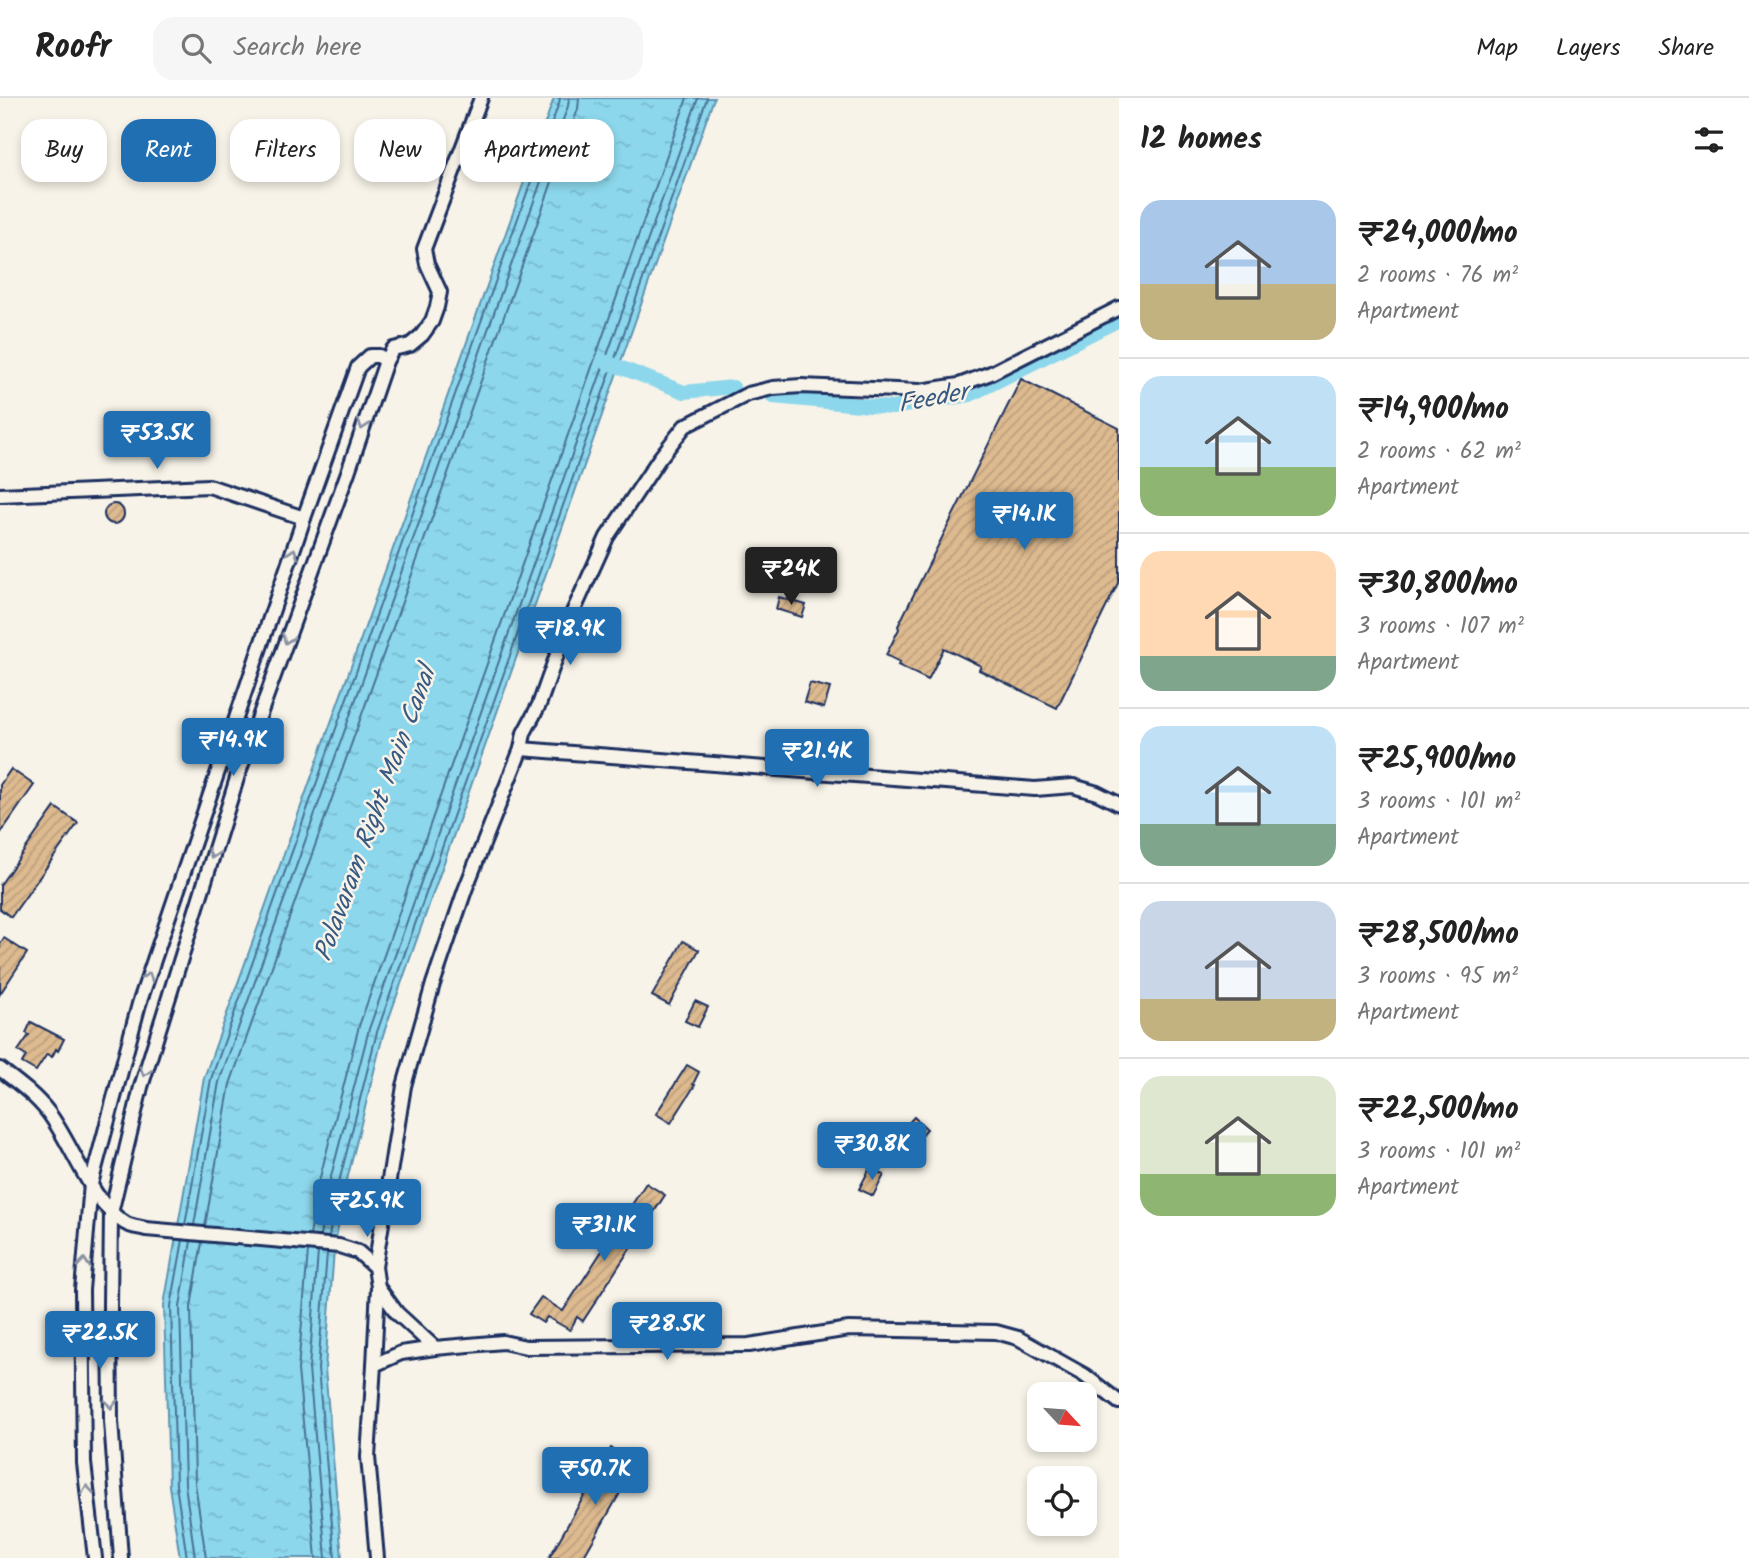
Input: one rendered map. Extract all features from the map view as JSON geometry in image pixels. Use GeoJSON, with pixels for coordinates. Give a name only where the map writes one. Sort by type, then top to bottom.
{"type":"FeatureCollection","features":[{"type":"Feature","properties":{"kind":"street"},"geometry":{"type":"LineString","coordinates":[[121,1558],[111,1420],[111,1213],[141,1087],[238,775],[344,485],[386,361],[393,349],[410,345],[422,335],[432,321],[437,307],[440,292],[427,264],[424,249],[481,98]]}},
{"type":"Feature","properties":{"kind":"street"},"geometry":{"type":"LineString","coordinates":[[377,1558],[368,1457],[378,1287],[375,1267],[404,1086],[429,996],[465,890],[521,748],[524,733],[539,705],[569,621],[607,537],[659,459],[685,426],[748,394],[801,386],[920,391],[959,385],[991,373],[1119,308]]}},
{"type":"Feature","properties":{"kind":"street"},"geometry":{"type":"LineString","coordinates":[[94,1558],[84,1463],[82,1290],[91,1184],[139,1004],[358,366],[370,356],[379,356],[386,361]]}},
{"type":"Feature","properties":{"kind":"street"},"geometry":{"type":"LineString","coordinates":[[0,495],[209,486],[304,518]]}},
{"type":"Feature","properties":{"kind":"street"},"geometry":{"type":"LineString","coordinates":[[521,748],[1035,789],[1073,786],[1097,793],[1119,804]]}},
{"type":"Feature","properties":{"kind":"street"},"geometry":{"type":"LineString","coordinates":[[0,1069],[26,1088],[49,1112],[111,1213],[127,1225],[146,1229],[339,1246],[358,1252],[375,1267]]}},
{"type":"Feature","properties":{"kind":"street"},"geometry":{"type":"LineString","coordinates":[[378,1287],[397,1313],[435,1348]]}},
{"type":"Feature","properties":{"kind":"street"},"geometry":{"type":"LineString","coordinates":[[374,1365],[401,1353],[503,1342],[526,1347],[749,1345],[849,1329],[996,1332],[1018,1338],[1040,1350],[1083,1375],[1119,1402]]}},
{"type":"Feature","properties":{"kind":"water","name":"Polavaram Right Main Canal"},"geometry":{"type":"Polygon","coordinates":[[[554,98],[714,98],[383,1035],[344,1192],[334,1250],[325,1369],[342,1558],[180,1558],[169,1486],[164,1305],[204,1078],[524,182],[614,182],[614,119],[546,119],[554,98]]]}},
{"type":"Feature","properties":{"kind":"building"},"geometry":{"type":"Polygon","coordinates":[[[1021,379],[1119,428],[1119,581],[1057,708],[979,670],[981,666],[944,648],[928,680],[898,665],[900,662],[886,655],[1021,379]]]}},
{"type":"Feature","properties":{"kind":"building"},"geometry":{"type":"Polygon","coordinates":[[[114,504],[121,507],[124,514],[121,521],[114,524],[107,521],[104,514],[107,507],[114,504]]]}},
{"type":"Feature","properties":{"kind":"building"},"geometry":{"type":"Polygon","coordinates":[[[779,597],[806,605],[802,617],[776,609],[779,597]]]}},
{"type":"Feature","properties":{"kind":"building"},"geometry":{"type":"Polygon","coordinates":[[[810,683],[830,688],[824,708],[804,702],[810,683]]]}},
{"type":"Feature","properties":{"kind":"building"},"geometry":{"type":"Polygon","coordinates":[[[11,769],[34,785],[0,834],[0,785],[11,769]]]}},
{"type":"Feature","properties":{"kind":"building"},"geometry":{"type":"Polygon","coordinates":[[[55,807],[78,823],[11,917],[0,909],[0,885],[55,807]]]}},
{"type":"Feature","properties":{"kind":"building"},"geometry":{"type":"Polygon","coordinates":[[[4,938],[27,953],[0,994],[0,944],[4,938]]]}},
{"type":"Feature","properties":{"kind":"building"},"geometry":{"type":"Polygon","coordinates":[[[683,941],[699,950],[669,1005],[652,996],[683,941]]]}},
{"type":"Feature","properties":{"kind":"building"},"geometry":{"type":"Polygon","coordinates":[[[695,1001],[708,1007],[698,1027],[685,1021],[695,1001]]]}},
{"type":"Feature","properties":{"kind":"building"},"geometry":{"type":"Polygon","coordinates":[[[31,1022],[64,1039],[58,1051],[56,1049],[52,1057],[47,1054],[36,1071],[22,1063],[26,1056],[18,1051],[29,1035],[26,1033],[31,1022]]]}},
{"type":"Feature","properties":{"kind":"building"},"geometry":{"type":"Polygon","coordinates":[[[687,1065],[699,1072],[693,1084],[695,1085],[671,1123],[656,1114],[687,1065]]]}},
{"type":"Feature","properties":{"kind":"building"},"geometry":{"type":"Polygon","coordinates":[[[914,1117],[927,1129],[906,1152],[893,1140],[914,1117]]]}},
{"type":"Feature","properties":{"kind":"building"},"geometry":{"type":"Polygon","coordinates":[[[870,1168],[884,1175],[873,1196],[859,1189],[870,1168]]]}},
{"type":"Feature","properties":{"kind":"building"},"geometry":{"type":"Polygon","coordinates":[[[646,1183],[665,1195],[583,1321],[577,1317],[570,1330],[547,1317],[543,1323],[529,1314],[541,1297],[563,1311],[646,1183]]]}},
{"type":"Feature","properties":{"kind":"building"},"geometry":{"type":"Polygon","coordinates":[[[611,1448],[637,1463],[583,1558],[549,1558],[611,1448]]]}},
{"type":"Feature","properties":{"kind":"waterway","name":"Feeder"},"geometry":{"type":"LineString","coordinates":[[773,397],[892,408],[970,395],[1119,320]]}},
{"type":"Feature","properties":{"kind":"waterway","name":"Feeder"},"geometry":{"type":"LineString","coordinates":[[604,361],[684,392],[733,387]]}}]}
